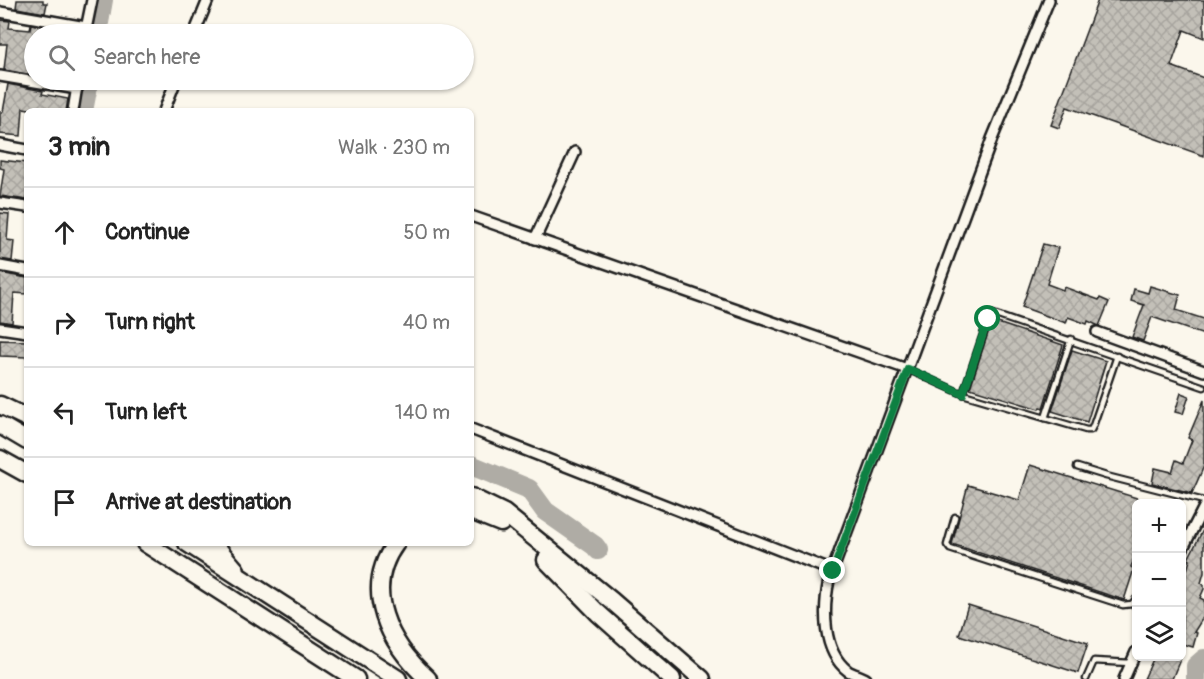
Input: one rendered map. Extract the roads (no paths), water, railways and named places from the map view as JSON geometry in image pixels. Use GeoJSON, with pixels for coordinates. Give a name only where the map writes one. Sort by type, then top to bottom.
{"type":"FeatureCollection","features":[{"type":"Feature","properties":{"kind":"highway"},"geometry":{"type":"LineString","coordinates":[[0,405],[24,417]]}},
{"type":"Feature","properties":{"kind":"highway"},"geometry":{"type":"LineString","coordinates":[[0,425],[24,439]]}},
{"type":"Feature","properties":{"kind":"highway"},"geometry":{"type":"LineString","coordinates":[[0,459],[24,472]]}},
{"type":"Feature","properties":{"kind":"highway"},"geometry":{"type":"LineString","coordinates":[[474,498],[504,513],[702,679]]}},
{"type":"Feature","properties":{"kind":"highway"},"geometry":{"type":"LineString","coordinates":[[474,512],[495,519],[518,534],[598,613],[672,679]]}},
{"type":"Feature","properties":{"kind":"highway"},"geometry":{"type":"LineString","coordinates":[[151,546],[356,679]]}},
{"type":"Feature","properties":{"kind":"highway"},"geometry":{"type":"LineString","coordinates":[[192,546],[244,581],[355,649],[398,679]]}},
{"type":"Feature","properties":{"kind":"highway"},"geometry":{"type":"LineString","coordinates":[[215,546],[244,581]]}},
{"type":"Feature","properties":{"kind":"highway"},"geometry":{"type":"LineString","coordinates":[[394,546],[382,567],[380,599],[383,615],[401,649],[428,679]]}},
{"type":"Feature","properties":{"kind":"street"},"geometry":{"type":"LineString","coordinates":[[87,24],[92,0]]}},
{"type":"Feature","properties":{"kind":"street"},"geometry":{"type":"LineString","coordinates":[[198,24],[208,0]]}},
{"type":"Feature","properties":{"kind":"street"},"geometry":{"type":"LineString","coordinates":[[866,679],[849,671],[837,658],[825,620],[826,596],[833,571],[992,139],[1049,0]]}},
{"type":"Feature","properties":{"kind":"street"},"geometry":{"type":"LineString","coordinates":[[0,12],[54,24]]}},
{"type":"Feature","properties":{"kind":"street"},"geometry":{"type":"LineString","coordinates":[[0,76],[24,78]]}},
{"type":"Feature","properties":{"kind":"street"},"geometry":{"type":"LineString","coordinates":[[74,108],[77,90]]}},
{"type":"Feature","properties":{"kind":"street"},"geometry":{"type":"LineString","coordinates":[[167,108],[173,90]]}},
{"type":"Feature","properties":{"kind":"street"},"geometry":{"type":"LineString","coordinates":[[0,145],[24,149]]}},
{"type":"Feature","properties":{"kind":"street"},"geometry":{"type":"LineString","coordinates":[[535,239],[575,152]]}},
{"type":"Feature","properties":{"kind":"street"},"geometry":{"type":"LineString","coordinates":[[0,202],[24,206]]}},
{"type":"Feature","properties":{"kind":"street"},"geometry":{"type":"LineString","coordinates":[[474,217],[908,369]]}},
{"type":"Feature","properties":{"kind":"street"},"geometry":{"type":"LineString","coordinates":[[0,266],[24,270]]}},
{"type":"Feature","properties":{"kind":"street"},"geometry":{"type":"LineString","coordinates":[[0,328],[24,332]]}},
{"type":"Feature","properties":{"kind":"street"},"geometry":{"type":"LineString","coordinates":[[1097,332],[1204,371]]}},
{"type":"Feature","properties":{"kind":"street"},"geometry":{"type":"LineString","coordinates":[[474,430],[833,571]]}},
{"type":"Feature","properties":{"kind":"street"},"geometry":{"type":"LineString","coordinates":[[1186,538],[1204,507]]}},
{"type":"Feature","properties":{"kind":"street"},"geometry":{"type":"LineString","coordinates":[[1124,679],[1131,663]]}},
{"type":"Feature","properties":{"kind":"lane"},"geometry":{"type":"LineString","coordinates":[[963,394],[990,315],[996,314],[1204,387]]}},
{"type":"Feature","properties":{"kind":"lane"},"geometry":{"type":"LineString","coordinates":[[1045,418],[1071,339]]}},
{"type":"Feature","properties":{"kind":"lane"},"geometry":{"type":"LineString","coordinates":[[908,369],[963,394],[1091,430],[1117,356]]}},
{"type":"Feature","properties":{"kind":"lane"},"geometry":{"type":"LineString","coordinates":[[1077,467],[1204,501]]}},
{"type":"Feature","properties":{"kind":"lane"},"geometry":{"type":"LineString","coordinates":[[955,517],[947,545],[950,549],[1124,605],[1132,604]]}},
{"type":"Feature","properties":{"kind":"lane"},"geometry":{"type":"LineString","coordinates":[[1086,679],[1094,661],[1131,663]]}},
{"type":"Feature","properties":{"kind":"waterway"},"geometry":{"type":"LineString","coordinates":[[99,24],[103,0]]}},
{"type":"Feature","properties":{"kind":"waterway"},"geometry":{"type":"LineString","coordinates":[[84,108],[87,90]]}},
{"type":"Feature","properties":{"kind":"waterway"},"geometry":{"type":"LineString","coordinates":[[474,466],[529,489],[545,511],[598,550]]}},
{"type":"Feature","properties":{"kind":"waterway"},"geometry":{"type":"LineString","coordinates":[[1196,679],[1196,666],[1204,659]]}}]}
